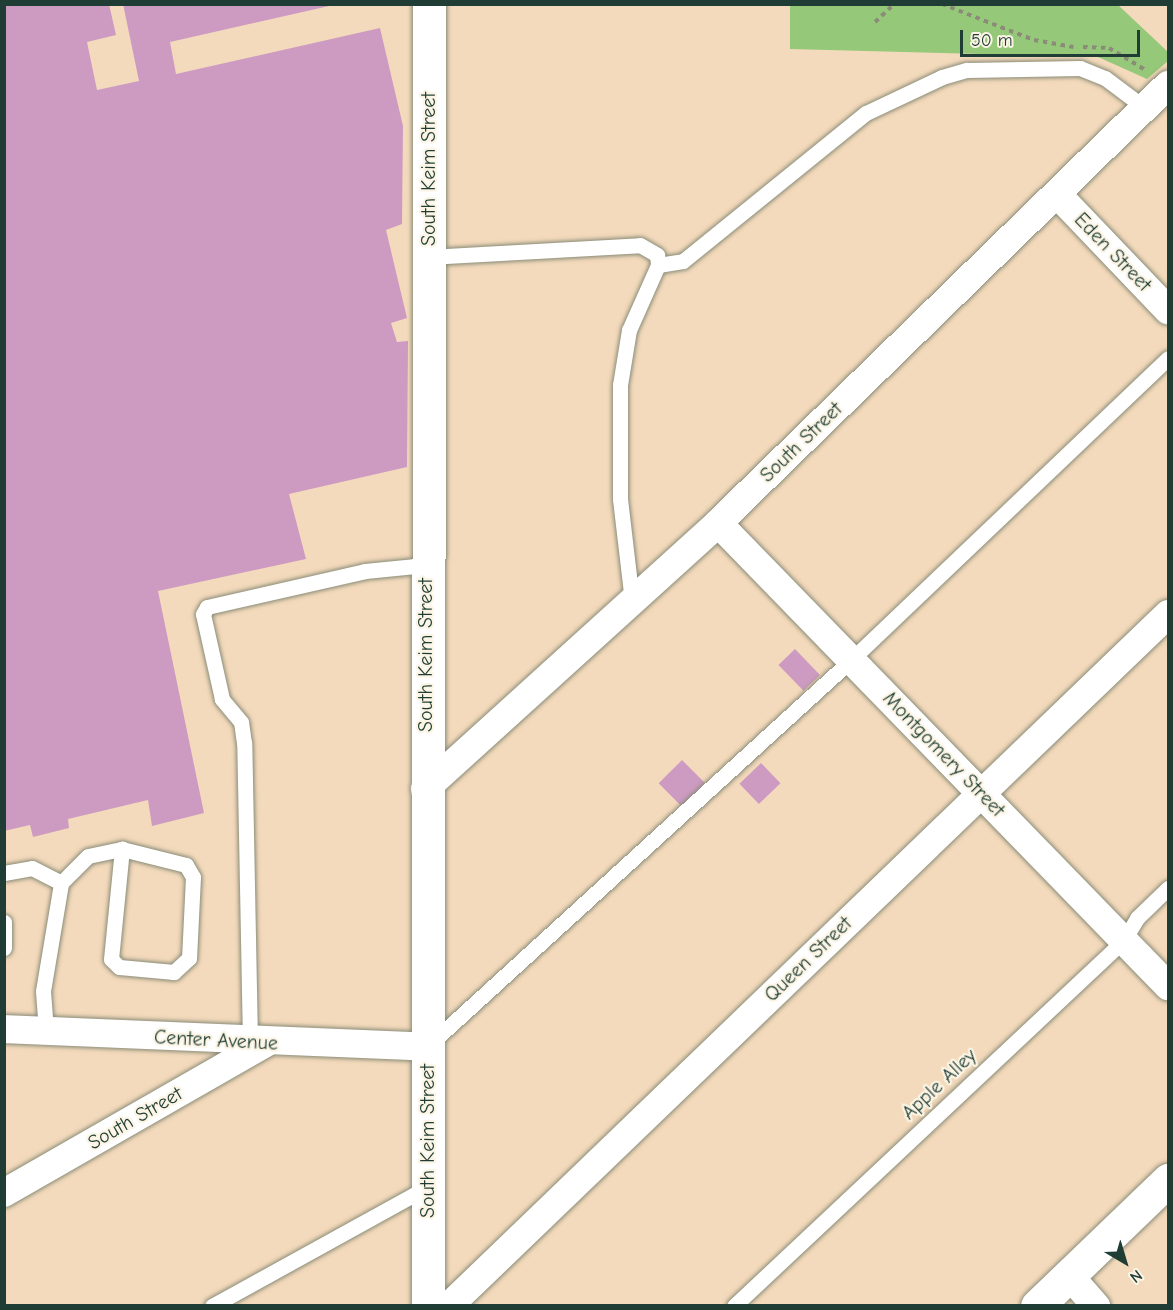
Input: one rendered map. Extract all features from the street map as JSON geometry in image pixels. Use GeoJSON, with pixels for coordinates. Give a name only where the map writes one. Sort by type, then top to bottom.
{"type":"FeatureCollection","features":[{"type":"Feature","properties":{"kind":"street","name":"South Keim Street"},"geometry":{"type":"LineString","coordinates":[[428,1305],[425,789],[429,4]]}},
{"type":"Feature","properties":{"kind":"street","name":"South Street"},"geometry":{"type":"LineString","coordinates":[[425,789],[718,523],[1167,86]]}},
{"type":"Feature","properties":{"kind":"street","name":"Eden Street"},"geometry":{"type":"LineString","coordinates":[[1057,194],[1168,309]]}},
{"type":"Feature","properties":{"kind":"street","name":"Montgomery Street"},"geometry":{"type":"LineString","coordinates":[[718,523],[982,792],[1168,986]]}},
{"type":"Feature","properties":{"kind":"street","name":"Queen Street"},"geometry":{"type":"LineString","coordinates":[[449,1305],[1168,614]]}},
{"type":"Feature","properties":{"kind":"street","name":"Center Avenue"},"geometry":{"type":"LineString","coordinates":[[4,1029],[258,1043],[427,1047]]}},
{"type":"Feature","properties":{"kind":"street","name":"South Street"},"geometry":{"type":"LineString","coordinates":[[4,1192],[258,1043]]}},
{"type":"Feature","properties":{"kind":"street"},"geometry":{"type":"LineString","coordinates":[[1037,1305],[1168,1180]]}},
{"type":"Feature","properties":{"kind":"street"},"geometry":{"type":"LineString","coordinates":[[1068,1274],[1096,1305]]}},
{"type":"Feature","properties":{"kind":"lane"},"geometry":{"type":"LineString","coordinates":[[658,265],[683,261],[866,113],[942,77],[967,70],[1080,68],[1106,78],[1145,108]]}},
{"type":"Feature","properties":{"kind":"lane"},"geometry":{"type":"LineString","coordinates":[[428,257],[640,245],[651,248],[658,265],[629,330],[620,385],[620,499],[632,601]]}},
{"type":"Feature","properties":{"kind":"lane"},"geometry":{"type":"LineString","coordinates":[[427,1047],[852,659],[1168,358]]}},
{"type":"Feature","properties":{"kind":"lane"},"geometry":{"type":"LineString","coordinates":[[258,1043],[244,743],[241,722],[222,699],[202,614],[207,607],[364,571],[426,565]]}},
{"type":"Feature","properties":{"kind":"lane"},"geometry":{"type":"LineString","coordinates":[[46,1031],[43,991],[61,883],[88,856],[122,849],[186,865],[193,877],[189,958],[174,972],[119,967],[111,959],[122,849]]}},
{"type":"Feature","properties":{"kind":"lane"},"geometry":{"type":"LineString","coordinates":[[4,873],[32,868],[61,883]]}},
{"type":"Feature","properties":{"kind":"lane","name":"Apple Alley"},"geometry":{"type":"LineString","coordinates":[[734,1305],[1124,940],[1137,918],[1168,888]]}},
{"type":"Feature","properties":{"kind":"lane"},"geometry":{"type":"LineString","coordinates":[[4,922],[4,948]]}},
{"type":"Feature","properties":{"kind":"lane"},"geometry":{"type":"LineString","coordinates":[[212,1305],[428,1187]]}},
{"type":"Feature","properties":{"kind":"path"},"geometry":{"type":"LineString","coordinates":[[875,22],[894,4]]}},
{"type":"Feature","properties":{"kind":"path"},"geometry":{"type":"LineString","coordinates":[[942,4],[1034,40],[1109,48],[1140,64],[1167,86]]}},
{"type":"Feature","properties":{"kind":"green space"},"geometry":{"type":"Polygon","coordinates":[[[1117,4],[1168,52],[1168,61],[1147,79],[1098,57],[790,49],[790,5],[1117,4]]]}},
{"type":"Feature","properties":{"kind":"building"},"geometry":{"type":"Polygon","coordinates":[[[4,4],[109,4],[116,35],[87,42],[97,90],[139,81],[123,4],[338,4],[170,42],[176,74],[380,28],[403,126],[402,224],[386,230],[407,318],[391,323],[397,342],[408,341],[407,467],[289,494],[306,559],[158,591],[204,813],[152,826],[148,800],[68,819],[69,828],[33,837],[30,825],[4,831],[4,4]]]}},
{"type":"Feature","properties":{"kind":"building"},"geometry":{"type":"Polygon","coordinates":[[[795,649],[820,675],[803,691],[778,665],[795,649]]]}},
{"type":"Feature","properties":{"kind":"building"},"geometry":{"type":"Polygon","coordinates":[[[682,760],[706,784],[683,807],[659,783],[682,760]]]}},
{"type":"Feature","properties":{"kind":"building"},"geometry":{"type":"Polygon","coordinates":[[[761,763],[780,783],[759,804],[739,784],[761,763]]]}}]}
